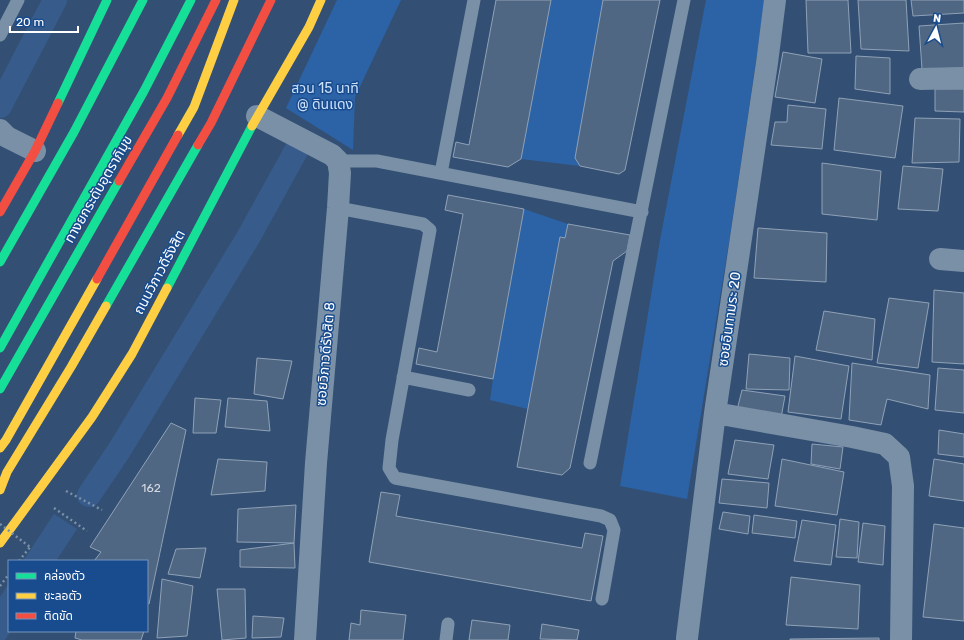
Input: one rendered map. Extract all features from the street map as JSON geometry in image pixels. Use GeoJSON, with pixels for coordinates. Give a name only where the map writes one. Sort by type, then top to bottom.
{"type":"FeatureCollection","features":[{"type":"Feature","properties":{"kind":"main road"},"geometry":{"type":"LineString","coordinates":[[0,212],[36,151],[107,0]]}},
{"type":"Feature","properties":{"kind":"main road"},"geometry":{"type":"LineString","coordinates":[[0,262],[106,72],[144,0]]}},
{"type":"Feature","properties":{"kind":"main road","name":"ทางยกระดับอุตราภิมุข"},"geometry":{"type":"LineString","coordinates":[[0,331],[139,84],[182,0]]}},
{"type":"Feature","properties":{"kind":"main road"},"geometry":{"type":"LineString","coordinates":[[0,348],[144,91],[191,0]]}},
{"type":"Feature","properties":{"kind":"main road","name":"ทางยกระดับอุตราภิมุข"},"geometry":{"type":"LineString","coordinates":[[0,389],[167,98],[216,0]]}},
{"type":"Feature","properties":{"kind":"main road"},"geometry":{"type":"LineString","coordinates":[[0,448],[49,365],[194,107],[234,0]]}},
{"type":"Feature","properties":{"kind":"main road"},"geometry":{"type":"LineString","coordinates":[[0,490],[7,472],[71,367],[210,123],[271,0]]}},
{"type":"Feature","properties":{"kind":"main road","name":"ถนนวิภาวดีรังสิต"},"geometry":{"type":"LineString","coordinates":[[0,543],[92,417],[132,354],[258,116],[309,27],[321,0]]}},
{"type":"Feature","properties":{"kind":"street","name":"ซอยอินทามระ 20"},"geometry":{"type":"LineString","coordinates":[[686,639],[715,413],[766,71],[775,0]]}},
{"type":"Feature","properties":{"kind":"street"},"geometry":{"type":"LineString","coordinates":[[920,79],[964,78]]}},
{"type":"Feature","properties":{"kind":"street"},"geometry":{"type":"LineString","coordinates":[[258,116],[332,155],[338,161]]}},
{"type":"Feature","properties":{"kind":"street"},"geometry":{"type":"LineString","coordinates":[[1,130],[7,137],[36,151]]}},
{"type":"Feature","properties":{"kind":"street","name":"ซอยวิภาวดีรังสิต 8"},"geometry":{"type":"LineString","coordinates":[[305,640],[316,463],[338,208],[340,173],[338,161]]}},
{"type":"Feature","properties":{"kind":"street"},"geometry":{"type":"LineString","coordinates":[[940,259],[964,261]]}},
{"type":"Feature","properties":{"kind":"street"},"geometry":{"type":"LineString","coordinates":[[715,413],[885,444],[899,457],[903,486],[901,640]]}},
{"type":"Feature","properties":{"kind":"lane"},"geometry":{"type":"LineString","coordinates":[[0,35],[18,0]]}},
{"type":"Feature","properties":{"kind":"lane"},"geometry":{"type":"LineString","coordinates":[[441,173],[474,0]]}},
{"type":"Feature","properties":{"kind":"lane"},"geometry":{"type":"LineString","coordinates":[[590,463],[684,0]]}},
{"type":"Feature","properties":{"kind":"lane"},"geometry":{"type":"LineString","coordinates":[[338,161],[377,160],[642,212]]}},
{"type":"Feature","properties":{"kind":"lane"},"geometry":{"type":"LineString","coordinates":[[338,208],[423,224],[430,230],[392,440],[389,468],[395,478],[601,516],[610,520],[614,530],[602,600]]}},
{"type":"Feature","properties":{"kind":"lane"},"geometry":{"type":"LineString","coordinates":[[403,377],[469,390]]}},
{"type":"Feature","properties":{"kind":"lane"},"geometry":{"type":"LineString","coordinates":[[446,640],[448,624]]}},
{"type":"Feature","properties":{"kind":"path"},"geometry":{"type":"LineString","coordinates":[[64,490],[102,510]]}},
{"type":"Feature","properties":{"kind":"path"},"geometry":{"type":"LineString","coordinates":[[52,507],[87,531]]}},
{"type":"Feature","properties":{"kind":"path"},"geometry":{"type":"LineString","coordinates":[[0,524],[30,547],[20,560]]}},
{"type":"Feature","properties":{"kind":"path"},"geometry":{"type":"LineString","coordinates":[[0,586],[8,575]]}},
{"type":"Feature","properties":{"kind":"green space","name":"สวน 15 นาที @ ดินแดง"},"geometry":{"type":"Polygon","coordinates":[[[337,0],[401,0],[355,97],[353,150],[286,108],[337,0]]]}},
{"type":"Feature","properties":{"kind":"green space"},"geometry":{"type":"Polygon","coordinates":[[[551,0],[603,0],[575,158],[580,166],[521,159],[551,0]]]}},
{"type":"Feature","properties":{"kind":"green space"},"geometry":{"type":"Polygon","coordinates":[[[706,0],[765,0],[730,236],[687,499],[620,486],[660,240],[706,0]]]}},
{"type":"Feature","properties":{"kind":"green space"},"geometry":{"type":"Polygon","coordinates":[[[524,209],[568,224],[565,238],[560,237],[528,409],[490,400],[524,209]]]}},
{"type":"Feature","properties":{"kind":"shaded area"},"geometry":{"type":"Polygon","coordinates":[[[54,514],[77,529],[57,560],[24,560],[54,514]]]}},
{"type":"Feature","properties":{"kind":"shaded area"},"geometry":{"type":"Polygon","coordinates":[[[8,585],[8,632],[10,632],[5,640],[0,640],[0,597],[8,585]]]}},
{"type":"Feature","properties":{"kind":"building"},"geometry":{"type":"Polygon","coordinates":[[[496,0],[551,0],[521,159],[508,167],[453,157],[456,142],[469,145],[496,0]]]}},
{"type":"Feature","properties":{"kind":"building"},"geometry":{"type":"Polygon","coordinates":[[[603,0],[660,0],[625,170],[619,174],[580,166],[575,158],[603,0]]]}},
{"type":"Feature","properties":{"kind":"building"},"geometry":{"type":"Polygon","coordinates":[[[806,0],[848,0],[851,53],[808,53],[806,0]]]}},
{"type":"Feature","properties":{"kind":"building"},"geometry":{"type":"Polygon","coordinates":[[[858,0],[906,0],[909,51],[861,49],[858,0]]]}},
{"type":"Feature","properties":{"kind":"building"},"geometry":{"type":"Polygon","coordinates":[[[911,0],[964,0],[964,13],[913,16],[911,0]]]}},
{"type":"Feature","properties":{"kind":"building"},"geometry":{"type":"Polygon","coordinates":[[[964,23],[964,68],[922,69],[919,26],[964,23]]]}},
{"type":"Feature","properties":{"kind":"building"},"geometry":{"type":"Polygon","coordinates":[[[783,52],[822,59],[815,103],[775,97],[783,52]]]}},
{"type":"Feature","properties":{"kind":"building"},"geometry":{"type":"Polygon","coordinates":[[[856,56],[890,58],[890,94],[855,89],[856,56]]]}},
{"type":"Feature","properties":{"kind":"building"},"geometry":{"type":"Polygon","coordinates":[[[935,89],[964,89],[964,112],[935,111],[935,89]]]}},
{"type":"Feature","properties":{"kind":"building"},"geometry":{"type":"Polygon","coordinates":[[[839,98],[903,106],[895,158],[834,150],[839,98]]]}},
{"type":"Feature","properties":{"kind":"building"},"geometry":{"type":"Polygon","coordinates":[[[788,105],[826,109],[822,149],[771,145],[775,122],[787,122],[788,105]]]}},
{"type":"Feature","properties":{"kind":"building"},"geometry":{"type":"Polygon","coordinates":[[[915,118],[960,119],[959,162],[912,163],[915,118]]]}},
{"type":"Feature","properties":{"kind":"building"},"geometry":{"type":"Polygon","coordinates":[[[822,163],[881,171],[877,220],[822,214],[822,163]]]}},
{"type":"Feature","properties":{"kind":"building"},"geometry":{"type":"Polygon","coordinates":[[[903,166],[943,169],[938,211],[898,209],[903,166]]]}},
{"type":"Feature","properties":{"kind":"building"},"geometry":{"type":"Polygon","coordinates":[[[448,195],[524,209],[493,379],[416,364],[419,348],[437,352],[463,214],[445,210],[448,195]]]}},
{"type":"Feature","properties":{"kind":"building"},"geometry":{"type":"Polygon","coordinates":[[[568,224],[630,235],[627,251],[613,261],[570,468],[562,475],[517,467],[560,237],[565,238],[568,224]]]}},
{"type":"Feature","properties":{"kind":"building"},"geometry":{"type":"Polygon","coordinates":[[[758,228],[827,233],[826,282],[754,278],[758,228]]]}},
{"type":"Feature","properties":{"kind":"building"},"geometry":{"type":"Polygon","coordinates":[[[934,290],[964,293],[964,364],[932,362],[934,290]]]}},
{"type":"Feature","properties":{"kind":"building"},"geometry":{"type":"Polygon","coordinates":[[[889,298],[929,303],[918,368],[877,363],[889,298]]]}},
{"type":"Feature","properties":{"kind":"building"},"geometry":{"type":"Polygon","coordinates":[[[824,311],[875,319],[872,360],[816,350],[824,311]]]}},
{"type":"Feature","properties":{"kind":"building"},"geometry":{"type":"Polygon","coordinates":[[[749,354],[790,358],[789,390],[746,389],[749,354]]]}},
{"type":"Feature","properties":{"kind":"building"},"geometry":{"type":"Polygon","coordinates":[[[795,356],[849,366],[841,419],[788,412],[795,356]]]}},
{"type":"Feature","properties":{"kind":"building"},"geometry":{"type":"Polygon","coordinates":[[[257,358],[292,361],[283,399],[254,394],[257,358]]]}},
{"type":"Feature","properties":{"kind":"building"},"geometry":{"type":"Polygon","coordinates":[[[852,363],[930,375],[928,409],[887,399],[881,425],[849,420],[852,363]]]}},
{"type":"Feature","properties":{"kind":"building"},"geometry":{"type":"Polygon","coordinates":[[[938,368],[964,370],[964,413],[935,410],[938,368]]]}},
{"type":"Feature","properties":{"kind":"building"},"geometry":{"type":"Polygon","coordinates":[[[742,390],[785,396],[781,418],[737,410],[742,390]]]}},
{"type":"Feature","properties":{"kind":"building"},"geometry":{"type":"Polygon","coordinates":[[[195,398],[221,400],[216,433],[193,433],[195,398]]]}},
{"type":"Feature","properties":{"kind":"building"},"geometry":{"type":"Polygon","coordinates":[[[228,398],[267,401],[270,431],[225,427],[228,398]]]}},
{"type":"Feature","properties":{"kind":"building"},"geometry":{"type":"Polygon","coordinates":[[[171,423],[186,430],[149,604],[148,560],[95,560],[101,552],[90,547],[171,423]]]}},
{"type":"Feature","properties":{"kind":"building"},"geometry":{"type":"Polygon","coordinates":[[[939,430],[964,434],[964,457],[938,454],[939,430]]]}},
{"type":"Feature","properties":{"kind":"building"},"geometry":{"type":"Polygon","coordinates":[[[735,440],[774,445],[768,479],[728,474],[735,440]]]}},
{"type":"Feature","properties":{"kind":"building"},"geometry":{"type":"Polygon","coordinates":[[[812,444],[843,447],[840,469],[811,464],[812,444]]]}},
{"type":"Feature","properties":{"kind":"building"},"geometry":{"type":"Polygon","coordinates":[[[218,459],[267,462],[265,491],[211,495],[218,459]]]}},
{"type":"Feature","properties":{"kind":"building"},"geometry":{"type":"Polygon","coordinates":[[[782,459],[844,472],[837,515],[775,506],[782,459]]]}},
{"type":"Feature","properties":{"kind":"building"},"geometry":{"type":"Polygon","coordinates":[[[934,459],[964,464],[964,501],[929,496],[934,459]]]}},
{"type":"Feature","properties":{"kind":"building"},"geometry":{"type":"Polygon","coordinates":[[[722,479],[769,483],[767,508],[719,503],[722,479]]]}},
{"type":"Feature","properties":{"kind":"building"},"geometry":{"type":"Polygon","coordinates":[[[381,492],[400,495],[396,516],[582,548],[585,533],[603,536],[591,601],[369,562],[381,492]]]}},
{"type":"Feature","properties":{"kind":"building"},"geometry":{"type":"Polygon","coordinates":[[[296,505],[294,543],[237,542],[238,509],[296,505]]]}},
{"type":"Feature","properties":{"kind":"building"},"geometry":{"type":"Polygon","coordinates":[[[723,512],[750,516],[748,534],[719,529],[723,512]]]}},
{"type":"Feature","properties":{"kind":"building"},"geometry":{"type":"Polygon","coordinates":[[[754,515],[797,521],[795,538],[752,533],[754,515]]]}},
{"type":"Feature","properties":{"kind":"building"},"geometry":{"type":"Polygon","coordinates":[[[840,519],[859,522],[857,558],[836,557],[840,519]]]}},
{"type":"Feature","properties":{"kind":"building"},"geometry":{"type":"Polygon","coordinates":[[[802,520],[836,525],[831,565],[794,561],[802,520]]]}},
{"type":"Feature","properties":{"kind":"building"},"geometry":{"type":"Polygon","coordinates":[[[863,523],[885,526],[883,565],[858,562],[863,523]]]}},
{"type":"Feature","properties":{"kind":"building"},"geometry":{"type":"Polygon","coordinates":[[[934,524],[964,528],[964,621],[923,617],[934,524]]]}},
{"type":"Feature","properties":{"kind":"building"},"geometry":{"type":"Polygon","coordinates":[[[294,543],[295,568],[240,567],[240,550],[294,543]]]}},
{"type":"Feature","properties":{"kind":"building"},"geometry":{"type":"Polygon","coordinates":[[[206,548],[200,578],[168,574],[176,549],[206,548]]]}},
{"type":"Feature","properties":{"kind":"building"},"geometry":{"type":"Polygon","coordinates":[[[791,577],[860,585],[858,629],[786,625],[791,577]]]}},
{"type":"Feature","properties":{"kind":"building"},"geometry":{"type":"Polygon","coordinates":[[[162,579],[193,586],[187,636],[157,638],[162,579]]]}},
{"type":"Feature","properties":{"kind":"building"},"geometry":{"type":"Polygon","coordinates":[[[217,589],[245,589],[246,638],[222,640],[217,589]]]}},
{"type":"Feature","properties":{"kind":"building"},"geometry":{"type":"Polygon","coordinates":[[[361,610],[406,615],[403,640],[349,640],[351,623],[360,625],[361,610]]]}},
{"type":"Feature","properties":{"kind":"building"},"geometry":{"type":"Polygon","coordinates":[[[253,616],[284,618],[281,637],[252,638],[253,616]]]}},
{"type":"Feature","properties":{"kind":"building"},"geometry":{"type":"Polygon","coordinates":[[[472,620],[510,625],[508,640],[469,640],[472,620]]]}},
{"type":"Feature","properties":{"kind":"building"},"geometry":{"type":"Polygon","coordinates":[[[542,624],[579,630],[577,640],[540,639],[542,624]]]}},
{"type":"Feature","properties":{"kind":"building"},"geometry":{"type":"Polygon","coordinates":[[[76,632],[144,632],[141,640],[82,640],[75,638],[76,632]]]}},
{"type":"Feature","properties":{"kind":"building"},"geometry":{"type":"Polygon","coordinates":[[[879,638],[879,640],[790,640],[790,639],[879,638]]]}},
{"type":"Feature","properties":{"kind":"waterway"},"geometry":{"type":"LineString","coordinates":[[0,106],[55,0]]}},
{"type":"Feature","properties":{"kind":"waterway"},"geometry":{"type":"LineString","coordinates":[[89,495],[120,449],[249,236],[297,149]]}},
{"type":"Feature","properties":{"kind":"traffic: fast"},"geometry":{"type":"LineString","coordinates":[[58,103],[107,0]]}},
{"type":"Feature","properties":{"kind":"traffic: fast"},"geometry":{"type":"LineString","coordinates":[[0,262],[74,132],[143,0]]}},
{"type":"Feature","properties":{"kind":"traffic: fast"},"geometry":{"type":"LineString","coordinates":[[0,348],[144,91],[191,0]]}},
{"type":"Feature","properties":{"kind":"traffic: fast"},"geometry":{"type":"LineString","coordinates":[[167,288],[252,126]]}},
{"type":"Feature","properties":{"kind":"traffic: fast"},"geometry":{"type":"LineString","coordinates":[[106,306],[198,145]]}},
{"type":"Feature","properties":{"kind":"traffic: fast"},"geometry":{"type":"LineString","coordinates":[[0,389],[119,181]]}},
{"type":"Feature","properties":{"kind":"traffic: slow"},"geometry":{"type":"LineString","coordinates":[[178,135],[194,107],[234,0]]}},
{"type":"Feature","properties":{"kind":"traffic: slow"},"geometry":{"type":"LineString","coordinates":[[252,126],[309,27],[321,0]]}},
{"type":"Feature","properties":{"kind":"traffic: slow"},"geometry":{"type":"LineString","coordinates":[[0,448],[6,440],[97,279]]}},
{"type":"Feature","properties":{"kind":"traffic: slow"},"geometry":{"type":"LineString","coordinates":[[0,543],[92,417],[132,354],[167,288]]}},
{"type":"Feature","properties":{"kind":"traffic: slow"},"geometry":{"type":"LineString","coordinates":[[0,490],[7,472],[106,306]]}},
{"type":"Feature","properties":{"kind":"traffic: jam"},"geometry":{"type":"LineString","coordinates":[[119,181],[167,98],[216,0]]}},
{"type":"Feature","properties":{"kind":"traffic: jam"},"geometry":{"type":"LineString","coordinates":[[198,145],[211,123],[271,0]]}},
{"type":"Feature","properties":{"kind":"traffic: jam"},"geometry":{"type":"LineString","coordinates":[[0,212],[35,151],[58,103]]}},
{"type":"Feature","properties":{"kind":"traffic: jam"},"geometry":{"type":"LineString","coordinates":[[97,279],[178,135]]}}]}
